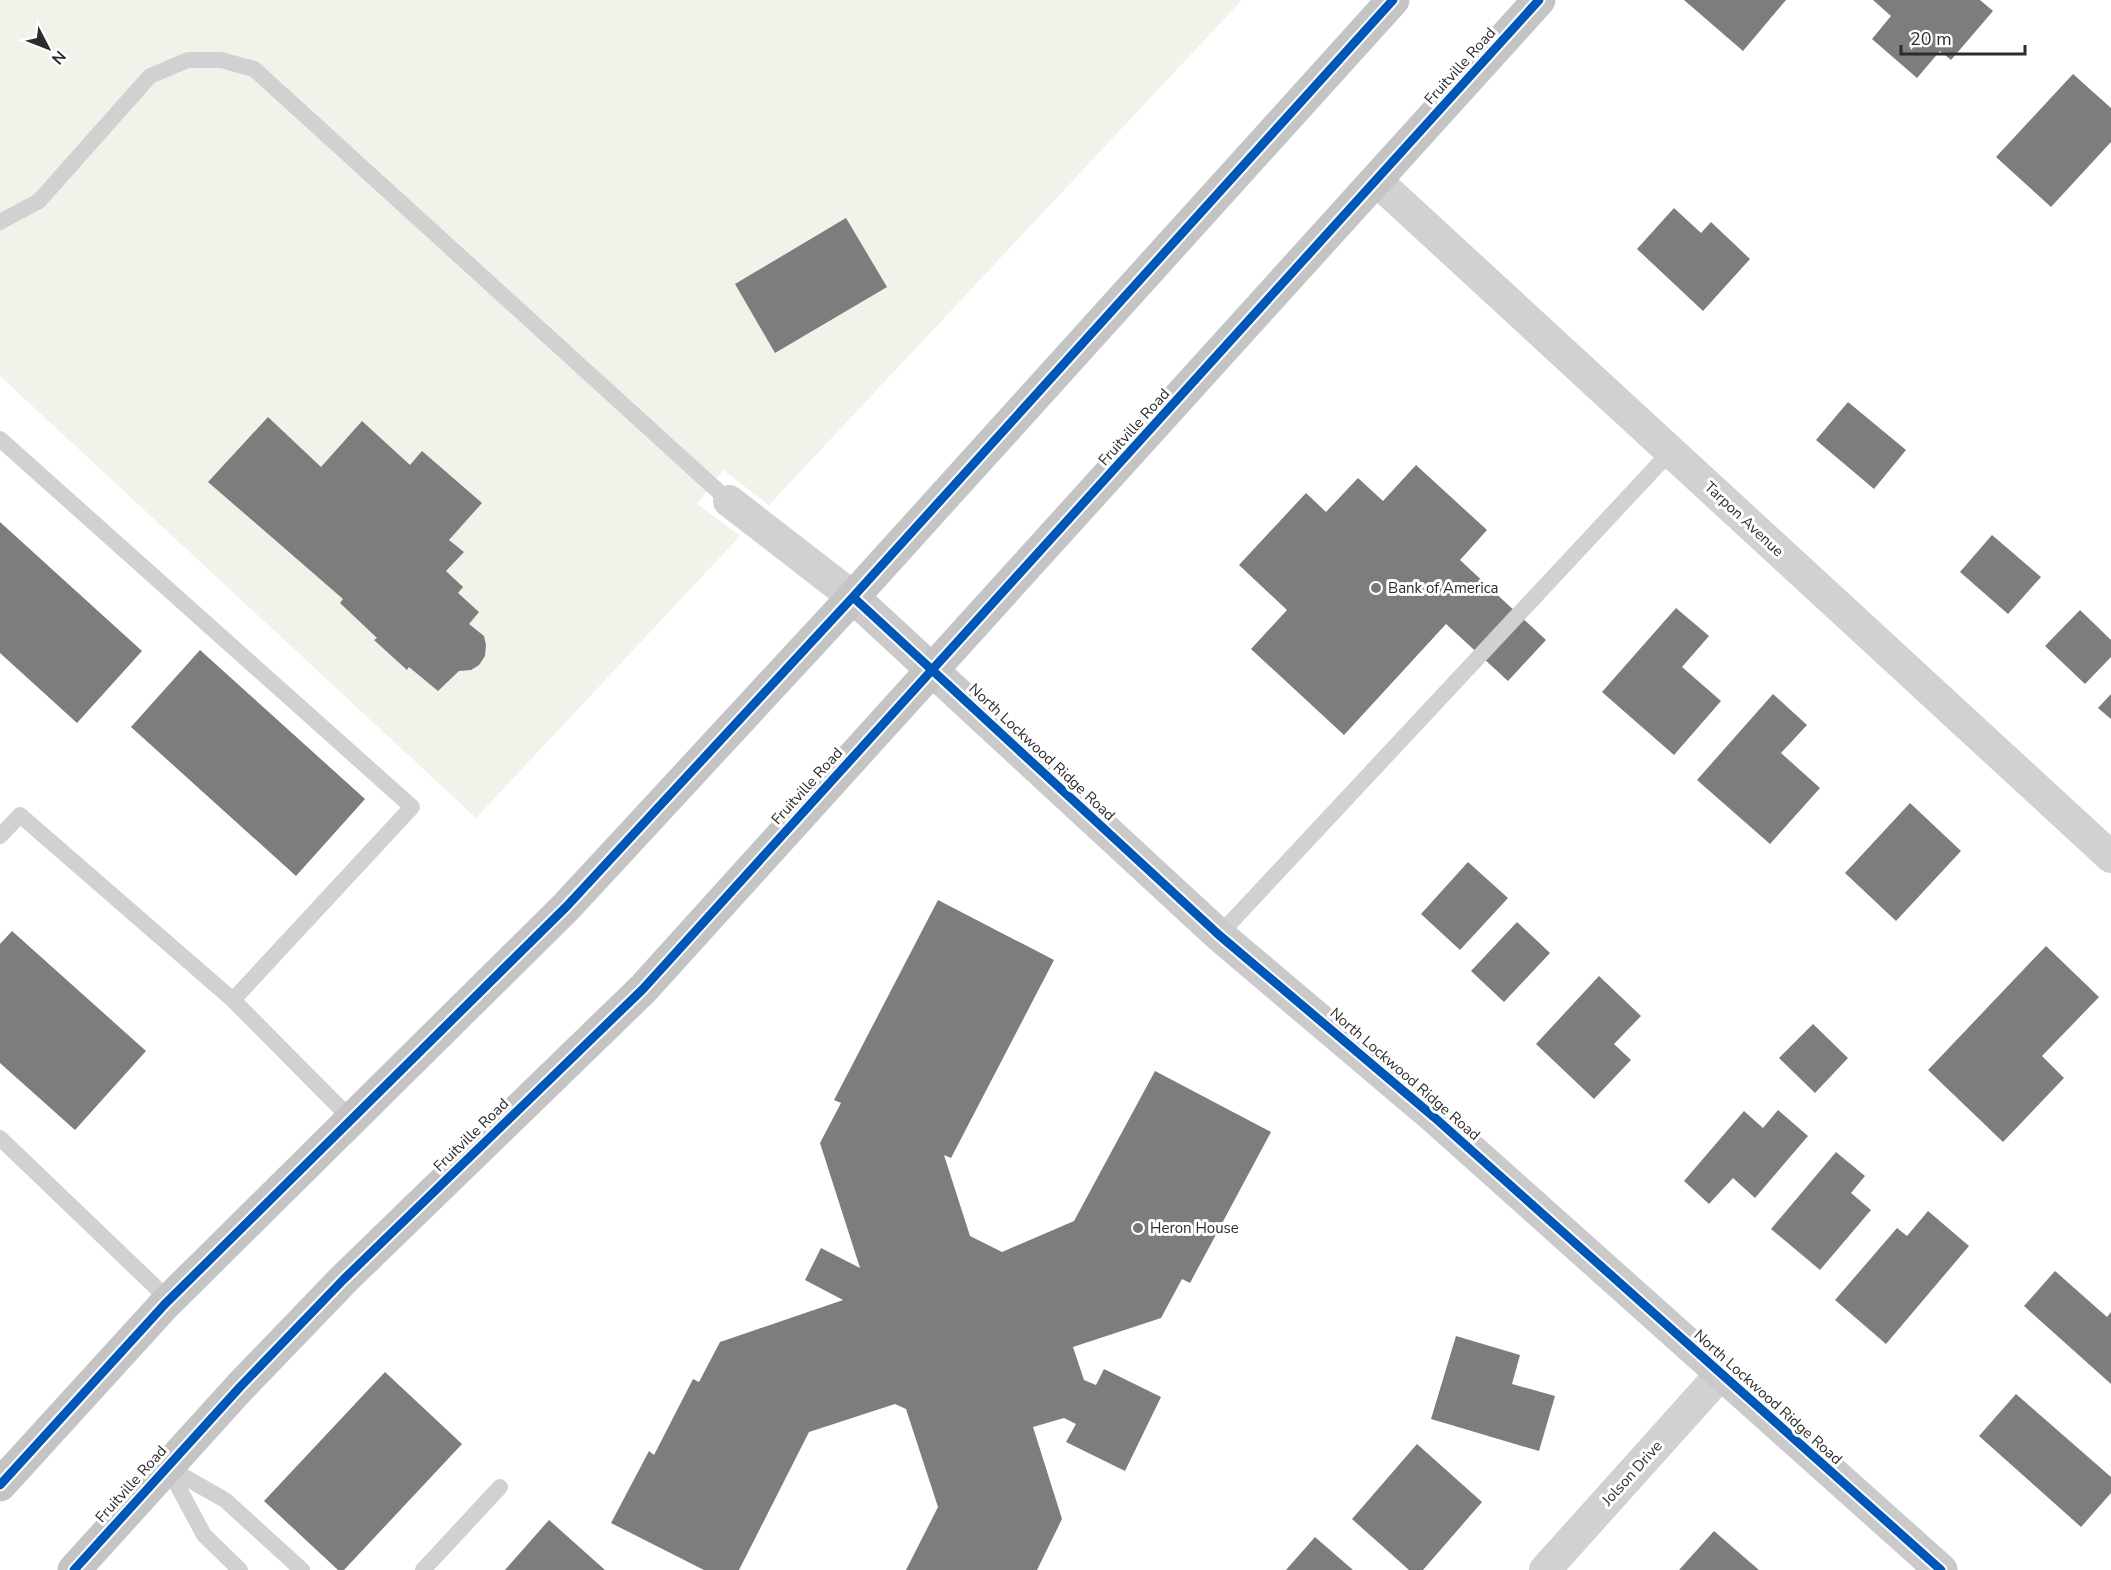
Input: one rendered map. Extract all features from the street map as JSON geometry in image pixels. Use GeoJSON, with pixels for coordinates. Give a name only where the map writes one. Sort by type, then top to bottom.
{"type":"FeatureCollection","features":[{"type":"Feature","properties":{"kind":"main road"},"geometry":{"type":"LineString","coordinates":[[0,1485],[169,1300],[567,906],[853,597],[1393,0]]}},
{"type":"Feature","properties":{"kind":"main road","name":"Fruitville Road"},"geometry":{"type":"LineString","coordinates":[[74,1570],[167,1467],[344,1279],[642,989],[932,672],[1539,0]]}},
{"type":"Feature","properties":{"kind":"street","name":"Tarpon Avenue"},"geometry":{"type":"LineString","coordinates":[[1377,181],[2111,857]]}},
{"type":"Feature","properties":{"kind":"street","name":"North Lockwood Ridge Road"},"geometry":{"type":"LineString","coordinates":[[729,501],[853,597],[1219,935],[1434,1117],[1720,1375],[1941,1570]]}},
{"type":"Feature","properties":{"kind":"street","name":"Jolson Drive"},"geometry":{"type":"LineString","coordinates":[[1545,1570],[1720,1375]]}},
{"type":"Feature","properties":{"kind":"lane"},"geometry":{"type":"LineString","coordinates":[[0,222],[39,201],[150,76],[188,60],[221,60],[254,69],[729,501]]}},
{"type":"Feature","properties":{"kind":"lane"},"geometry":{"type":"LineString","coordinates":[[0,439],[412,807],[233,1000]]}},
{"type":"Feature","properties":{"kind":"lane"},"geometry":{"type":"LineString","coordinates":[[1219,935],[1671,451]]}},
{"type":"Feature","properties":{"kind":"lane"},"geometry":{"type":"LineString","coordinates":[[0,836],[20,815],[233,1000],[352,1120]]}},
{"type":"Feature","properties":{"kind":"lane"},"geometry":{"type":"LineString","coordinates":[[0,1138],[169,1300]]}},
{"type":"Feature","properties":{"kind":"lane"},"geometry":{"type":"LineString","coordinates":[[167,1467],[204,1535],[240,1570]]}},
{"type":"Feature","properties":{"kind":"lane"},"geometry":{"type":"LineString","coordinates":[[167,1467],[225,1500],[302,1570]]}},
{"type":"Feature","properties":{"kind":"lane"},"geometry":{"type":"LineString","coordinates":[[423,1570],[500,1487]]}},
{"type":"Feature","properties":{"kind":"shaded area"},"geometry":{"type":"Polygon","coordinates":[[[0,0],[1242,0],[769,505],[723,470],[697,504],[740,536],[476,818],[0,376],[0,0]]]}},
{"type":"Feature","properties":{"kind":"building"},"geometry":{"type":"Polygon","coordinates":[[[1684,0],[1786,0],[1743,51],[1684,0]]]}},
{"type":"Feature","properties":{"kind":"building"},"geometry":{"type":"Polygon","coordinates":[[[1873,0],[1980,0],[1993,11],[1951,60],[1940,51],[1917,78],[1872,39],[1891,16],[1873,0]]]}},
{"type":"Feature","properties":{"kind":"building"},"geometry":{"type":"Polygon","coordinates":[[[2073,74],[2111,108],[2111,142],[2051,207],[1996,157],[2073,74]]]}},
{"type":"Feature","properties":{"kind":"building"},"geometry":{"type":"Polygon","coordinates":[[[1674,208],[1701,233],[1711,222],[1750,259],[1703,311],[1637,249],[1674,208]]]}},
{"type":"Feature","properties":{"kind":"building"},"geometry":{"type":"Polygon","coordinates":[[[846,218],[887,287],[775,353],[735,284],[846,218]]]}},
{"type":"Feature","properties":{"kind":"building"},"geometry":{"type":"Polygon","coordinates":[[[1848,402],[1906,450],[1874,489],[1816,440],[1848,402]]]}},
{"type":"Feature","properties":{"kind":"building"},"geometry":{"type":"Polygon","coordinates":[[[268,417],[321,467],[362,421],[410,465],[422,451],[482,503],[449,540],[464,552],[446,571],[463,587],[458,593],[479,612],[469,624],[484,636],[485,656],[479,665],[471,670],[459,671],[438,691],[409,667],[407,670],[374,640],[377,638],[340,603],[343,599],[208,482],[268,417]]]}},
{"type":"Feature","properties":{"kind":"building","name":"Bank of America"},"geometry":{"type":"Polygon","coordinates":[[[1416,465],[1487,530],[1460,560],[1546,640],[1508,681],[1446,624],[1344,735],[1251,649],[1287,610],[1239,565],[1306,493],[1326,512],[1358,478],[1383,501],[1416,465]]]}},
{"type":"Feature","properties":{"kind":"building"},"geometry":{"type":"Polygon","coordinates":[[[0,522],[142,651],[77,723],[0,653],[0,522]]]}},
{"type":"Feature","properties":{"kind":"building"},"geometry":{"type":"Polygon","coordinates":[[[1992,535],[2041,577],[2008,614],[1960,572],[1992,535]]]}},
{"type":"Feature","properties":{"kind":"building"},"geometry":{"type":"Polygon","coordinates":[[[1676,608],[1709,636],[1682,667],[1721,701],[1674,755],[1602,692],[1676,608]]]}},
{"type":"Feature","properties":{"kind":"building"},"geometry":{"type":"Polygon","coordinates":[[[2080,610],[2111,640],[2111,657],[2085,684],[2045,646],[2080,610]]]}},
{"type":"Feature","properties":{"kind":"building"},"geometry":{"type":"Polygon","coordinates":[[[200,650],[365,799],[296,876],[131,727],[200,650]]]}},
{"type":"Feature","properties":{"kind":"building"},"geometry":{"type":"Polygon","coordinates":[[[1773,694],[1807,725],[1781,753],[1820,788],[1770,844],[1697,780],[1773,694]]]}},
{"type":"Feature","properties":{"kind":"building"},"geometry":{"type":"Polygon","coordinates":[[[2111,694],[2111,719],[2098,708],[2111,694]]]}},
{"type":"Feature","properties":{"kind":"building"},"geometry":{"type":"Polygon","coordinates":[[[1910,803],[1961,851],[1896,921],[1845,873],[1910,803]]]}},
{"type":"Feature","properties":{"kind":"building"},"geometry":{"type":"Polygon","coordinates":[[[1468,862],[1508,898],[1460,950],[1421,914],[1468,862]]]}},
{"type":"Feature","properties":{"kind":"building","name":"Heron House"},"geometry":{"type":"Polygon","coordinates":[[[938,900],[1054,960],[951,1158],[944,1155],[970,1236],[1002,1252],[1074,1221],[1155,1071],[1271,1132],[1190,1283],[1182,1279],[1161,1318],[1073,1347],[1084,1380],[1096,1385],[1104,1369],[1161,1397],[1125,1471],[1066,1442],[1076,1424],[1064,1418],[1033,1427],[1062,1519],[1037,1570],[906,1570],[938,1507],[906,1409],[895,1404],[809,1432],[739,1570],[704,1570],[611,1523],[649,1451],[654,1455],[693,1379],[699,1382],[720,1342],[843,1300],[805,1280],[821,1248],[860,1268],[820,1143],[841,1103],[834,1100],[938,900]]]}},
{"type":"Feature","properties":{"kind":"building"},"geometry":{"type":"Polygon","coordinates":[[[1517,922],[1550,953],[1504,1002],[1471,971],[1517,922]]]}},
{"type":"Feature","properties":{"kind":"building"},"geometry":{"type":"Polygon","coordinates":[[[12,931],[146,1051],[75,1130],[0,1063],[0,944],[12,931]]]}},
{"type":"Feature","properties":{"kind":"building"},"geometry":{"type":"Polygon","coordinates":[[[2046,946],[2099,997],[2042,1056],[2064,1078],[2003,1142],[1928,1070],[2046,946]]]}},
{"type":"Feature","properties":{"kind":"building"},"geometry":{"type":"Polygon","coordinates":[[[1599,976],[1641,1016],[1614,1044],[1631,1060],[1594,1099],[1536,1044],[1599,976]]]}},
{"type":"Feature","properties":{"kind":"building"},"geometry":{"type":"Polygon","coordinates":[[[1813,1024],[1848,1058],[1815,1093],[1779,1058],[1813,1024]]]}},
{"type":"Feature","properties":{"kind":"building"},"geometry":{"type":"Polygon","coordinates":[[[1778,1110],[1808,1136],[1755,1198],[1733,1178],[1709,1204],[1684,1181],[1744,1111],[1763,1128],[1778,1110]]]}},
{"type":"Feature","properties":{"kind":"building"},"geometry":{"type":"Polygon","coordinates":[[[1836,1152],[1865,1176],[1851,1193],[1871,1210],[1820,1270],[1771,1229],[1836,1152]]]}},
{"type":"Feature","properties":{"kind":"building"},"geometry":{"type":"Polygon","coordinates":[[[1928,1211],[1969,1246],[1886,1344],[1835,1300],[1897,1228],[1907,1236],[1928,1211]]]}},
{"type":"Feature","properties":{"kind":"building"},"geometry":{"type":"Polygon","coordinates":[[[2055,1271],[2107,1317],[2111,1312],[2111,1384],[2024,1306],[2055,1271]]]}},
{"type":"Feature","properties":{"kind":"building"},"geometry":{"type":"Polygon","coordinates":[[[1456,1336],[1520,1355],[1512,1384],[1555,1396],[1539,1451],[1431,1419],[1456,1336]]]}},
{"type":"Feature","properties":{"kind":"building"},"geometry":{"type":"Polygon","coordinates":[[[385,1372],[462,1444],[344,1570],[338,1570],[264,1501],[385,1372]]]}},
{"type":"Feature","properties":{"kind":"building"},"geometry":{"type":"Polygon","coordinates":[[[2016,1394],[2111,1477],[2111,1493],[2081,1527],[1979,1436],[2016,1394]]]}},
{"type":"Feature","properties":{"kind":"building"},"geometry":{"type":"Polygon","coordinates":[[[1417,1444],[1482,1502],[1423,1570],[1409,1570],[1352,1519],[1417,1444]]]}},
{"type":"Feature","properties":{"kind":"building"},"geometry":{"type":"Polygon","coordinates":[[[549,1520],[605,1570],[505,1570],[549,1520]]]}},
{"type":"Feature","properties":{"kind":"building"},"geometry":{"type":"Polygon","coordinates":[[[1714,1531],[1759,1570],[1679,1570],[1714,1531]]]}},
{"type":"Feature","properties":{"kind":"building"},"geometry":{"type":"Polygon","coordinates":[[[1315,1537],[1353,1570],[1286,1570],[1315,1537]]]}},
{"type":"Feature","properties":{"kind":"cycle path"},"geometry":{"type":"LineString","coordinates":[[0,1485],[165,1304],[567,906],[853,597],[1393,0]]}},
{"type":"Feature","properties":{"kind":"cycle path"},"geometry":{"type":"LineString","coordinates":[[74,1570],[240,1387],[344,1279],[643,989],[1539,0]]}},
{"type":"Feature","properties":{"kind":"cycle path"},"geometry":{"type":"LineString","coordinates":[[853,597],[1219,935],[1434,1117],[1941,1570]]}},
{"type":"Feature","properties":{"kind":"place","name":"Bank of America"},"geometry":{"type":"Point","coordinates":[1376,588]}},
{"type":"Feature","properties":{"kind":"place","name":"Heron House"},"geometry":{"type":"Point","coordinates":[1138,1228]}}]}
